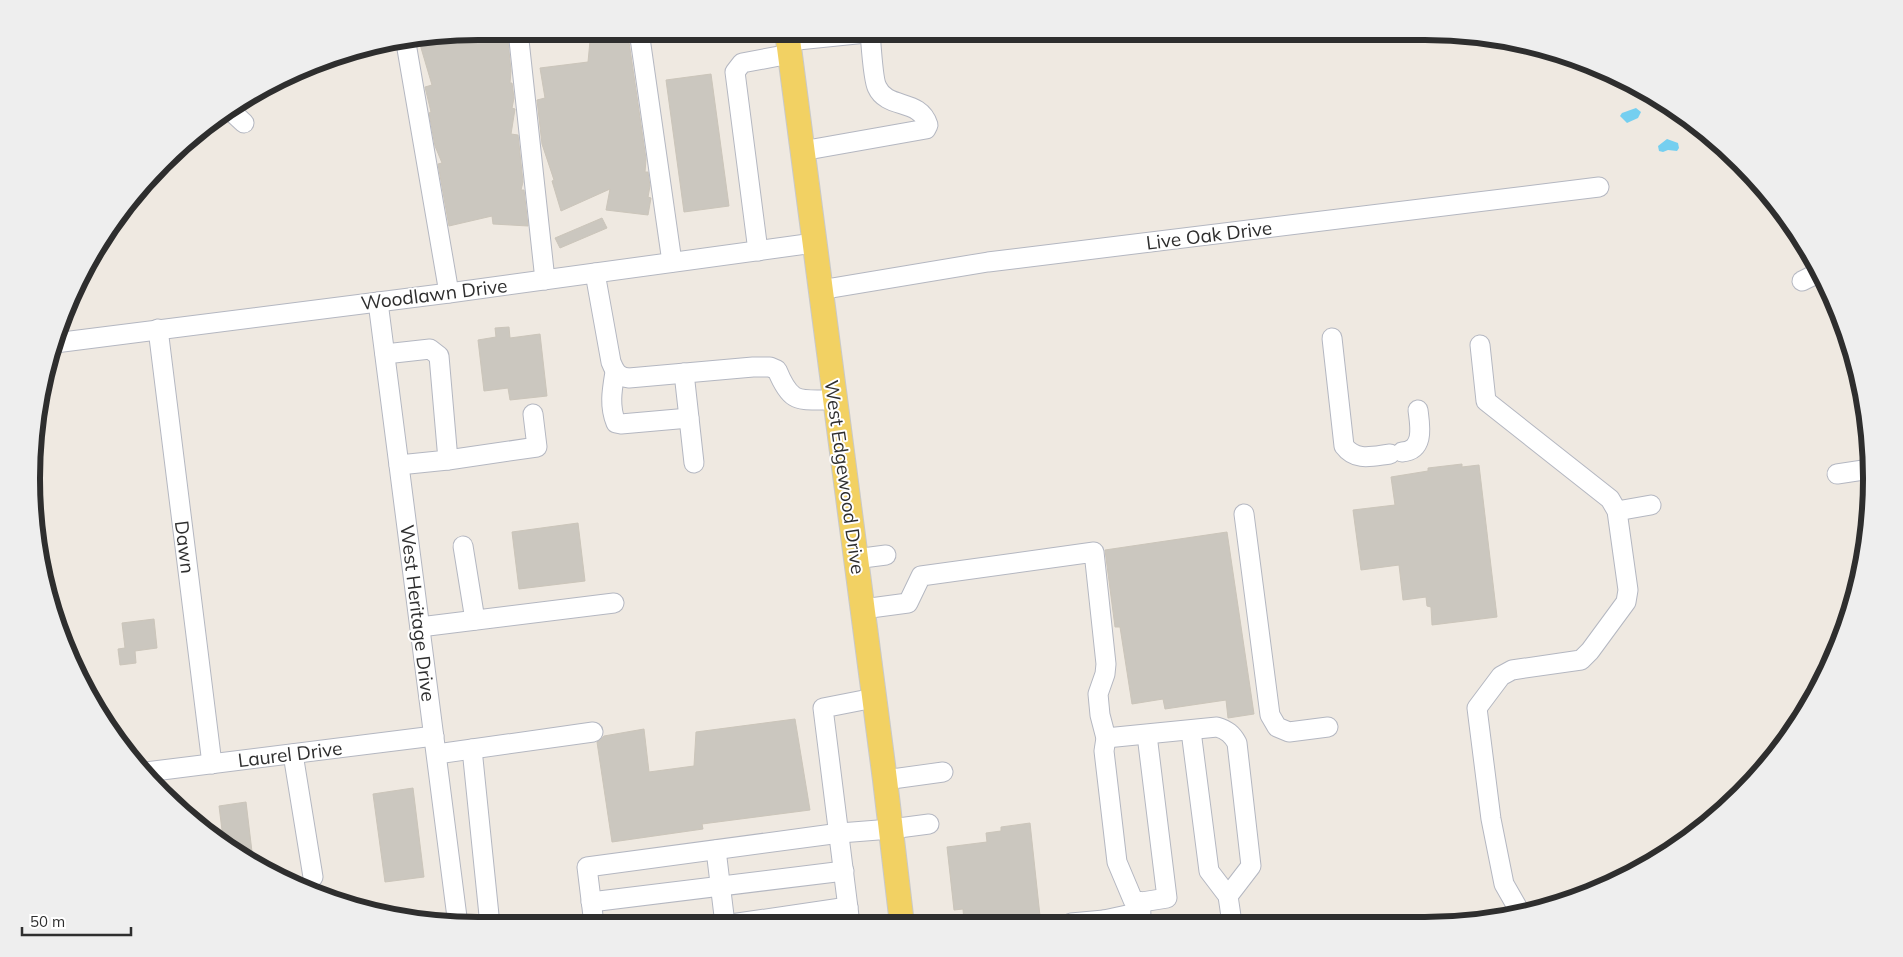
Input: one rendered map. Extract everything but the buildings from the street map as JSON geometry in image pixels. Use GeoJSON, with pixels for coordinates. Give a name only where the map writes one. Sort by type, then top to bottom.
{"type":"FeatureCollection","features":[{"type":"Feature","properties":{"kind":"main road","name":"West Edgewood Drive"},"geometry":{"type":"LineString","coordinates":[[788,42],[885,780],[901,917]]}},
{"type":"Feature","properties":{"kind":"street"},"geometry":{"type":"LineString","coordinates":[[519,40],[545,280]]}},
{"type":"Feature","properties":{"kind":"street"},"geometry":{"type":"LineString","coordinates":[[639,40],[672,262]]}},
{"type":"Feature","properties":{"kind":"street"},"geometry":{"type":"LineString","coordinates":[[758,250],[735,72],[742,63],[788,42],[804,40]]}},
{"type":"Feature","properties":{"kind":"street"},"geometry":{"type":"LineString","coordinates":[[802,151],[926,129],[928,125],[926,118],[918,109],[888,99],[877,87],[871,40]]}},
{"type":"Feature","properties":{"kind":"street"},"geometry":{"type":"LineString","coordinates":[[407,46],[449,293]]}},
{"type":"Feature","properties":{"kind":"street","name":"Live Oak Drive"},"geometry":{"type":"LineString","coordinates":[[820,290],[988,262],[1599,187]]}},
{"type":"Feature","properties":{"kind":"street","name":"Woodlawn Drive"},"geometry":{"type":"LineString","coordinates":[[62,341],[449,293],[814,243]]}},
{"type":"Feature","properties":{"kind":"street"},"geometry":{"type":"LineString","coordinates":[[595,273],[607,345],[615,372],[611,396],[612,414],[616,423],[689,418]]}},
{"type":"Feature","properties":{"kind":"street"},"geometry":{"type":"LineString","coordinates":[[1802,281],[1813,276]]}},
{"type":"Feature","properties":{"kind":"street","name":"West Heritage Drive"},"geometry":{"type":"LineString","coordinates":[[378,302],[457,916]]}},
{"type":"Feature","properties":{"kind":"street","name":"Dawn"},"geometry":{"type":"LineString","coordinates":[[158,330],[212,764]]}},
{"type":"Feature","properties":{"kind":"street"},"geometry":{"type":"LineString","coordinates":[[1332,338],[1344,446],[1348,451],[1362,458],[1412,449],[1418,443],[1421,436],[1418,410]]}},
{"type":"Feature","properties":{"kind":"street"},"geometry":{"type":"LineString","coordinates":[[1480,345],[1486,401],[1610,499],[1617,511],[1628,590],[1626,602],[1590,651],[1581,660],[1512,670],[1501,676],[1477,708],[1491,819],[1504,884],[1517,907]]}},
{"type":"Feature","properties":{"kind":"street"},"geometry":{"type":"LineString","coordinates":[[385,354],[430,349],[439,356],[448,460]]}},
{"type":"Feature","properties":{"kind":"street"},"geometry":{"type":"LineString","coordinates":[[615,372],[629,378],[753,366],[770,367],[777,370],[790,394],[798,399],[834,400]]}},
{"type":"Feature","properties":{"kind":"street"},"geometry":{"type":"LineString","coordinates":[[684,373],[694,462]]}},
{"type":"Feature","properties":{"kind":"street"},"geometry":{"type":"LineString","coordinates":[[399,465],[537,447],[533,414]]}},
{"type":"Feature","properties":{"kind":"street"},"geometry":{"type":"LineString","coordinates":[[1837,474],[1863,470]]}},
{"type":"Feature","properties":{"kind":"street"},"geometry":{"type":"LineString","coordinates":[[1617,511],[1651,505]]}},
{"type":"Feature","properties":{"kind":"street"},"geometry":{"type":"LineString","coordinates":[[1244,514],[1270,715],[1277,727],[1289,732],[1328,727]]}},
{"type":"Feature","properties":{"kind":"street"},"geometry":{"type":"LineString","coordinates":[[463,546],[475,620]]}},
{"type":"Feature","properties":{"kind":"street"},"geometry":{"type":"LineString","coordinates":[[863,610],[908,603],[921,576],[1094,552],[1106,664],[1105,674],[1098,694],[1098,702],[1106,738],[1104,751],[1117,862],[1133,900],[1142,912]]}},
{"type":"Feature","properties":{"kind":"street"},"geometry":{"type":"LineString","coordinates":[[855,558],[886,555]]}},
{"type":"Feature","properties":{"kind":"street"},"geometry":{"type":"LineString","coordinates":[[420,627],[614,603]]}},
{"type":"Feature","properties":{"kind":"street"},"geometry":{"type":"LineString","coordinates":[[823,917],[849,915],[823,708],[874,698]]}},
{"type":"Feature","properties":{"kind":"street"},"geometry":{"type":"LineString","coordinates":[[1106,738],[1217,727],[1224,729],[1232,735],[1237,743],[1251,866],[1228,896]]}},
{"type":"Feature","properties":{"kind":"street"},"geometry":{"type":"LineString","coordinates":[[1191,731],[1209,871],[1228,896],[1231,917]]}},
{"type":"Feature","properties":{"kind":"street"},"geometry":{"type":"LineString","coordinates":[[437,754],[593,732]]}},
{"type":"Feature","properties":{"kind":"street"},"geometry":{"type":"LineString","coordinates":[[1123,917],[1142,912],[1167,898],[1147,735]]}},
{"type":"Feature","properties":{"kind":"street","name":"Laurel Drive"},"geometry":{"type":"LineString","coordinates":[[152,771],[434,736]]}},
{"type":"Feature","properties":{"kind":"street"},"geometry":{"type":"LineString","coordinates":[[472,749],[489,917]]}},
{"type":"Feature","properties":{"kind":"street"},"geometry":{"type":"LineString","coordinates":[[293,754],[313,877]]}},
{"type":"Feature","properties":{"kind":"street"},"geometry":{"type":"LineString","coordinates":[[885,780],[943,772]]}},
{"type":"Feature","properties":{"kind":"street"},"geometry":{"type":"LineString","coordinates":[[593,917],[587,867],[929,824]]}},
{"type":"Feature","properties":{"kind":"street"},"geometry":{"type":"LineString","coordinates":[[716,850],[724,917]]}},
{"type":"Feature","properties":{"kind":"street"},"geometry":{"type":"LineString","coordinates":[[591,902],[844,871]]}},
{"type":"Feature","properties":{"kind":"water"},"geometry":{"type":"Polygon","coordinates":[[[1636,108],[1641,112],[1638,118],[1627,123],[1620,116],[1622,113],[1636,108]]]}},
{"type":"Feature","properties":{"kind":"water"},"geometry":{"type":"Polygon","coordinates":[[[1667,139],[1678,143],[1679,148],[1677,151],[1659,151],[1658,146],[1667,139]]]}}]}
